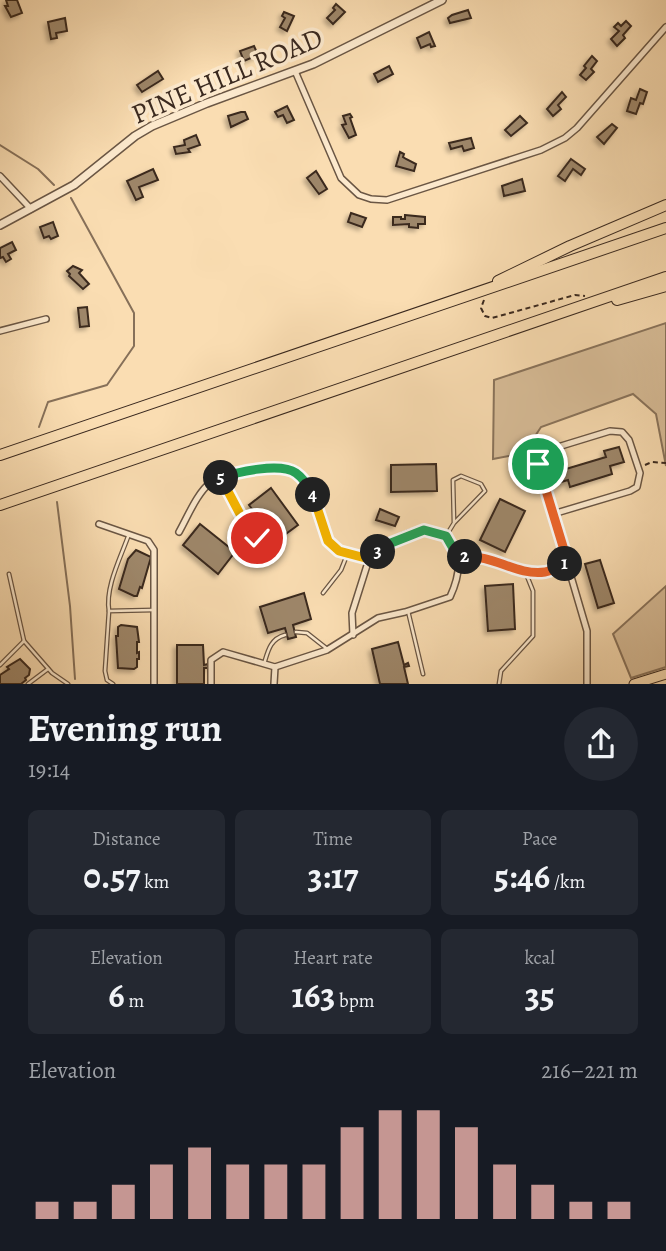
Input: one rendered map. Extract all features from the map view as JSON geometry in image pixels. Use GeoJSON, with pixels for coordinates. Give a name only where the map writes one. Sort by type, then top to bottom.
{"type":"FeatureCollection","features":[{"type":"Feature","properties":{"kind":"highway"},"geometry":{"type":"LineString","coordinates":[[474,294],[523,267],[666,205]]}},
{"type":"Feature","properties":{"kind":"highway"},"geometry":{"type":"LineString","coordinates":[[0,456],[666,228]]}},
{"type":"Feature","properties":{"kind":"highway"},"geometry":{"type":"LineString","coordinates":[[0,505],[666,277]]}},
{"type":"Feature","properties":{"kind":"highway"},"geometry":{"type":"LineString","coordinates":[[529,324],[666,286]]}},
{"type":"Feature","properties":{"kind":"main road"},"geometry":{"type":"LineString","coordinates":[[634,684],[666,674]]}},
{"type":"Feature","properties":{"kind":"street","name":"PINE HILL ROAD"},"geometry":{"type":"LineString","coordinates":[[0,225],[83,179],[143,131],[344,50],[442,0]]}},
{"type":"Feature","properties":{"kind":"street"},"geometry":{"type":"LineString","coordinates":[[295,71],[344,182],[363,196],[387,200],[541,150],[565,138],[666,27]]}},
{"type":"Feature","properties":{"kind":"street"},"geometry":{"type":"LineString","coordinates":[[0,176],[31,209]]}},
{"type":"Feature","properties":{"kind":"street"},"geometry":{"type":"LineString","coordinates":[[0,331],[46,319]]}},
{"type":"Feature","properties":{"kind":"street"},"geometry":{"type":"LineString","coordinates":[[554,514],[634,490],[640,478],[625,434],[617,430],[544,452],[538,464],[587,631],[587,684]]}},
{"type":"Feature","properties":{"kind":"street"},"geometry":{"type":"LineString","coordinates":[[179,531],[198,498],[211,482],[262,469],[281,469],[295,472],[314,497],[328,541],[339,551],[369,559]]}},
{"type":"Feature","properties":{"kind":"street"},"geometry":{"type":"LineString","coordinates":[[99,524],[148,541],[154,550],[155,684]]}},
{"type":"Feature","properties":{"kind":"street"},"geometry":{"type":"LineString","coordinates":[[211,684],[211,660],[223,652],[275,667],[327,650],[354,635],[378,618],[450,597],[457,581],[458,557],[446,536],[424,530],[386,545],[369,559],[352,613],[354,635]]}},
{"type":"Feature","properties":{"kind":"street"},"geometry":{"type":"LineString","coordinates":[[274,684],[275,667]]}},
{"type":"Feature","properties":{"kind":"lane"},"geometry":{"type":"LineString","coordinates":[[446,536],[454,523],[485,491],[481,484],[461,476],[453,480],[454,523]]}},
{"type":"Feature","properties":{"kind":"lane"},"geometry":{"type":"LineString","coordinates":[[220,478],[257,538]]}},
{"type":"Feature","properties":{"kind":"lane"},"geometry":{"type":"LineString","coordinates":[[113,684],[107,680],[105,671],[111,589],[129,534]]}},
{"type":"Feature","properties":{"kind":"lane"},"geometry":{"type":"LineString","coordinates":[[323,593],[341,570],[348,553]]}},
{"type":"Feature","properties":{"kind":"lane"},"geometry":{"type":"LineString","coordinates":[[458,557],[479,555],[516,570],[527,576],[533,591],[534,629],[530,641],[501,671],[499,684]]}},
{"type":"Feature","properties":{"kind":"lane"},"geometry":{"type":"LineString","coordinates":[[9,575],[24,641],[48,669],[68,684]]}},
{"type":"Feature","properties":{"kind":"lane"},"geometry":{"type":"LineString","coordinates":[[109,611],[155,610]]}},
{"type":"Feature","properties":{"kind":"lane"},"geometry":{"type":"LineString","coordinates":[[408,611],[423,674]]}},
{"type":"Feature","properties":{"kind":"lane"},"geometry":{"type":"LineString","coordinates":[[296,632],[307,633],[327,650]]}},
{"type":"Feature","properties":{"kind":"lane"},"geometry":{"type":"LineString","coordinates":[[264,664],[270,646],[278,637],[285,635]]}},
{"type":"Feature","properties":{"kind":"lane"},"geometry":{"type":"LineString","coordinates":[[0,665],[24,641]]}},
{"type":"Feature","properties":{"kind":"lane"},"geometry":{"type":"LineString","coordinates":[[28,684],[48,669]]}},
{"type":"Feature","properties":{"kind":"path"},"geometry":{"type":"LineString","coordinates":[[493,288],[481,308],[485,316],[492,318],[575,295],[585,296]]}},
{"type":"Feature","properties":{"kind":"path"},"geometry":{"type":"LineString","coordinates":[[638,468],[652,462],[666,463]]}},
{"type":"Feature","properties":{"kind":"path"},"geometry":{"type":"LineString","coordinates":[[516,570],[546,572],[568,563]]}},
{"type":"Feature","properties":{"kind":"shaded area"},"geometry":{"type":"Polygon","coordinates":[[[666,323],[666,466],[656,414],[633,394],[541,427],[524,453],[493,459],[494,380],[666,323]]]}},
{"type":"Feature","properties":{"kind":"shaded area"},"geometry":{"type":"Polygon","coordinates":[[[666,586],[666,667],[631,678],[613,634],[666,586]]]}},
{"type":"Feature","properties":{"kind":"building"},"geometry":{"type":"Polygon","coordinates":[[[6,0],[17,0],[22,13],[11,17],[5,6],[8,6],[6,0]]]}},
{"type":"Feature","properties":{"kind":"building"},"geometry":{"type":"Polygon","coordinates":[[[336,4],[345,12],[333,24],[327,18],[335,10],[333,8],[336,4]]]}},
{"type":"Feature","properties":{"kind":"building"},"geometry":{"type":"Polygon","coordinates":[[[468,10],[471,18],[450,23],[448,18],[452,15],[468,10]]]}},
{"type":"Feature","properties":{"kind":"building"},"geometry":{"type":"Polygon","coordinates":[[[284,12],[294,16],[287,31],[280,27],[285,18],[282,16],[284,12]]]}},
{"type":"Feature","properties":{"kind":"building"},"geometry":{"type":"Polygon","coordinates":[[[65,18],[67,31],[56,33],[57,38],[51,39],[48,22],[65,18]]]}},
{"type":"Feature","properties":{"kind":"building"},"geometry":{"type":"Polygon","coordinates":[[[626,21],[631,26],[617,46],[611,39],[619,31],[614,27],[618,23],[621,26],[626,21]]]}},
{"type":"Feature","properties":{"kind":"building"},"geometry":{"type":"Polygon","coordinates":[[[429,32],[435,46],[431,47],[430,44],[421,48],[417,38],[429,32]]]}},
{"type":"Feature","properties":{"kind":"building"},"geometry":{"type":"Polygon","coordinates":[[[254,46],[258,55],[244,61],[240,51],[254,46]]]}},
{"type":"Feature","properties":{"kind":"building"},"geometry":{"type":"Polygon","coordinates":[[[592,56],[597,61],[591,69],[594,72],[586,80],[580,75],[592,56]]]}},
{"type":"Feature","properties":{"kind":"building"},"geometry":{"type":"Polygon","coordinates":[[[389,66],[393,74],[378,82],[374,74],[389,66]]]}},
{"type":"Feature","properties":{"kind":"building"},"geometry":{"type":"Polygon","coordinates":[[[158,71],[163,79],[142,92],[137,85],[158,71]]]}},
{"type":"Feature","properties":{"kind":"building"},"geometry":{"type":"Polygon","coordinates":[[[640,89],[647,92],[643,104],[640,103],[636,114],[627,111],[631,98],[636,100],[640,89]]]}},
{"type":"Feature","properties":{"kind":"building"},"geometry":{"type":"Polygon","coordinates":[[[562,92],[566,97],[558,105],[561,109],[553,116],[547,109],[562,92]]]}},
{"type":"Feature","properties":{"kind":"building"},"geometry":{"type":"Polygon","coordinates":[[[287,106],[294,120],[287,123],[283,115],[278,117],[275,112],[287,106]]]}},
{"type":"Feature","properties":{"kind":"building"},"geometry":{"type":"Polygon","coordinates":[[[245,112],[248,119],[231,127],[228,116],[245,112]]]}},
{"type":"Feature","properties":{"kind":"building"},"geometry":{"type":"Polygon","coordinates":[[[350,114],[356,135],[349,138],[342,125],[346,124],[343,116],[350,114]]]}},
{"type":"Feature","properties":{"kind":"building"},"geometry":{"type":"Polygon","coordinates":[[[520,116],[527,123],[511,136],[505,130],[520,116]]]}},
{"type":"Feature","properties":{"kind":"building"},"geometry":{"type":"Polygon","coordinates":[[[612,124],[617,128],[604,144],[597,137],[612,124]]]}},
{"type":"Feature","properties":{"kind":"building"},"geometry":{"type":"Polygon","coordinates":[[[196,135],[200,145],[188,149],[190,152],[176,154],[174,147],[185,145],[184,140],[196,135]]]}},
{"type":"Feature","properties":{"kind":"building"},"geometry":{"type":"Polygon","coordinates":[[[471,138],[474,148],[464,151],[462,146],[451,149],[449,143],[471,138]]]}},
{"type":"Feature","properties":{"kind":"building"},"geometry":{"type":"Polygon","coordinates":[[[400,152],[404,154],[403,157],[416,164],[414,171],[396,166],[400,152]]]}},
{"type":"Feature","properties":{"kind":"building"},"geometry":{"type":"Polygon","coordinates":[[[571,159],[585,169],[581,175],[573,169],[565,181],[558,176],[571,159]]]}},
{"type":"Feature","properties":{"kind":"building"},"geometry":{"type":"Polygon","coordinates":[[[153,169],[158,180],[139,187],[143,197],[136,200],[127,181],[153,169]]]}},
{"type":"Feature","properties":{"kind":"building"},"geometry":{"type":"Polygon","coordinates":[[[316,171],[327,189],[319,194],[307,178],[316,171]]]}},
{"type":"Feature","properties":{"kind":"building"},"geometry":{"type":"Polygon","coordinates":[[[522,179],[525,191],[504,196],[502,186],[522,179]]]}},
{"type":"Feature","properties":{"kind":"building"},"geometry":{"type":"Polygon","coordinates":[[[351,213],[366,218],[362,227],[348,222],[351,213]]]}},
{"type":"Feature","properties":{"kind":"building"},"geometry":{"type":"Polygon","coordinates":[[[405,215],[425,217],[425,224],[418,224],[418,228],[409,227],[409,224],[393,225],[393,217],[405,219],[405,215]]]}},
{"type":"Feature","properties":{"kind":"building"},"geometry":{"type":"Polygon","coordinates":[[[53,222],[58,236],[44,238],[40,227],[53,222]]]}},
{"type":"Feature","properties":{"kind":"building"},"geometry":{"type":"Polygon","coordinates":[[[12,242],[16,250],[8,254],[11,259],[6,262],[3,257],[0,258],[0,248],[12,242]]]}},
{"type":"Feature","properties":{"kind":"building"},"geometry":{"type":"Polygon","coordinates":[[[73,266],[82,270],[79,273],[89,284],[83,289],[69,276],[67,271],[73,266]]]}},
{"type":"Feature","properties":{"kind":"building"},"geometry":{"type":"Polygon","coordinates":[[[87,307],[89,326],[80,327],[78,308],[87,307]]]}},
{"type":"Feature","properties":{"kind":"building"},"geometry":{"type":"Polygon","coordinates":[[[619,447],[624,462],[610,466],[612,474],[570,487],[568,480],[554,484],[549,468],[564,463],[566,469],[606,457],[604,451],[619,447]]]}},
{"type":"Feature","properties":{"kind":"building"},"geometry":{"type":"Polygon","coordinates":[[[436,464],[437,491],[391,492],[391,465],[436,464]]]}},
{"type":"Feature","properties":{"kind":"building"},"geometry":{"type":"Polygon","coordinates":[[[271,488],[298,525],[276,541],[249,505],[271,488]]]}},
{"type":"Feature","properties":{"kind":"building"},"geometry":{"type":"Polygon","coordinates":[[[500,499],[525,511],[505,552],[480,540],[500,499]]]}},
{"type":"Feature","properties":{"kind":"building"},"geometry":{"type":"Polygon","coordinates":[[[380,509],[399,517],[395,526],[376,520],[380,509]]]}},
{"type":"Feature","properties":{"kind":"building"},"geometry":{"type":"Polygon","coordinates":[[[200,524],[235,552],[218,574],[183,545],[200,524]]]}},
{"type":"Feature","properties":{"kind":"building"},"geometry":{"type":"Polygon","coordinates":[[[136,550],[151,557],[142,588],[140,587],[137,596],[134,596],[119,589],[128,559],[136,550]]]}},
{"type":"Feature","properties":{"kind":"building"},"geometry":{"type":"Polygon","coordinates":[[[600,560],[614,603],[598,608],[585,564],[600,560]]]}},
{"type":"Feature","properties":{"kind":"building"},"geometry":{"type":"Polygon","coordinates":[[[513,584],[515,629],[488,631],[485,586],[513,584]]]}},
{"type":"Feature","properties":{"kind":"building"},"geometry":{"type":"Polygon","coordinates":[[[304,593],[311,619],[293,625],[296,637],[288,639],[285,628],[268,633],[260,607],[304,593]]]}},
{"type":"Feature","properties":{"kind":"building"},"geometry":{"type":"Polygon","coordinates":[[[121,625],[137,627],[139,659],[134,669],[118,668],[116,636],[121,625]]]}},
{"type":"Feature","properties":{"kind":"building"},"geometry":{"type":"Polygon","coordinates":[[[398,642],[404,665],[408,663],[409,666],[404,667],[408,684],[380,684],[372,649],[398,642]]]}},
{"type":"Feature","properties":{"kind":"building"},"geometry":{"type":"Polygon","coordinates":[[[177,645],[203,645],[204,665],[208,664],[208,668],[204,668],[204,684],[177,684],[177,645]]]}},
{"type":"Feature","properties":{"kind":"building"},"geometry":{"type":"Polygon","coordinates":[[[20,659],[30,669],[26,680],[21,684],[0,684],[0,675],[20,659]]]}},
{"type":"Feature","properties":{"kind":"waterway"},"geometry":{"type":"LineString","coordinates":[[0,145],[38,169],[54,185]]}},
{"type":"Feature","properties":{"kind":"waterway"},"geometry":{"type":"LineString","coordinates":[[39,427],[48,402],[107,385],[134,346],[134,313],[71,198]]}},
{"type":"Feature","properties":{"kind":"waterway"},"geometry":{"type":"LineString","coordinates":[[57,502],[70,606],[75,679]]}},
{"type":"Feature","properties":{"kind":"route"},"geometry":{"type":"LineString","coordinates":[[257,538],[220,478],[247,471],[281,469],[295,472],[310,489],[328,541],[339,551],[369,559],[386,545],[424,530],[446,536],[458,557],[479,555],[516,570],[546,572],[568,563],[538,464]]}}]}
